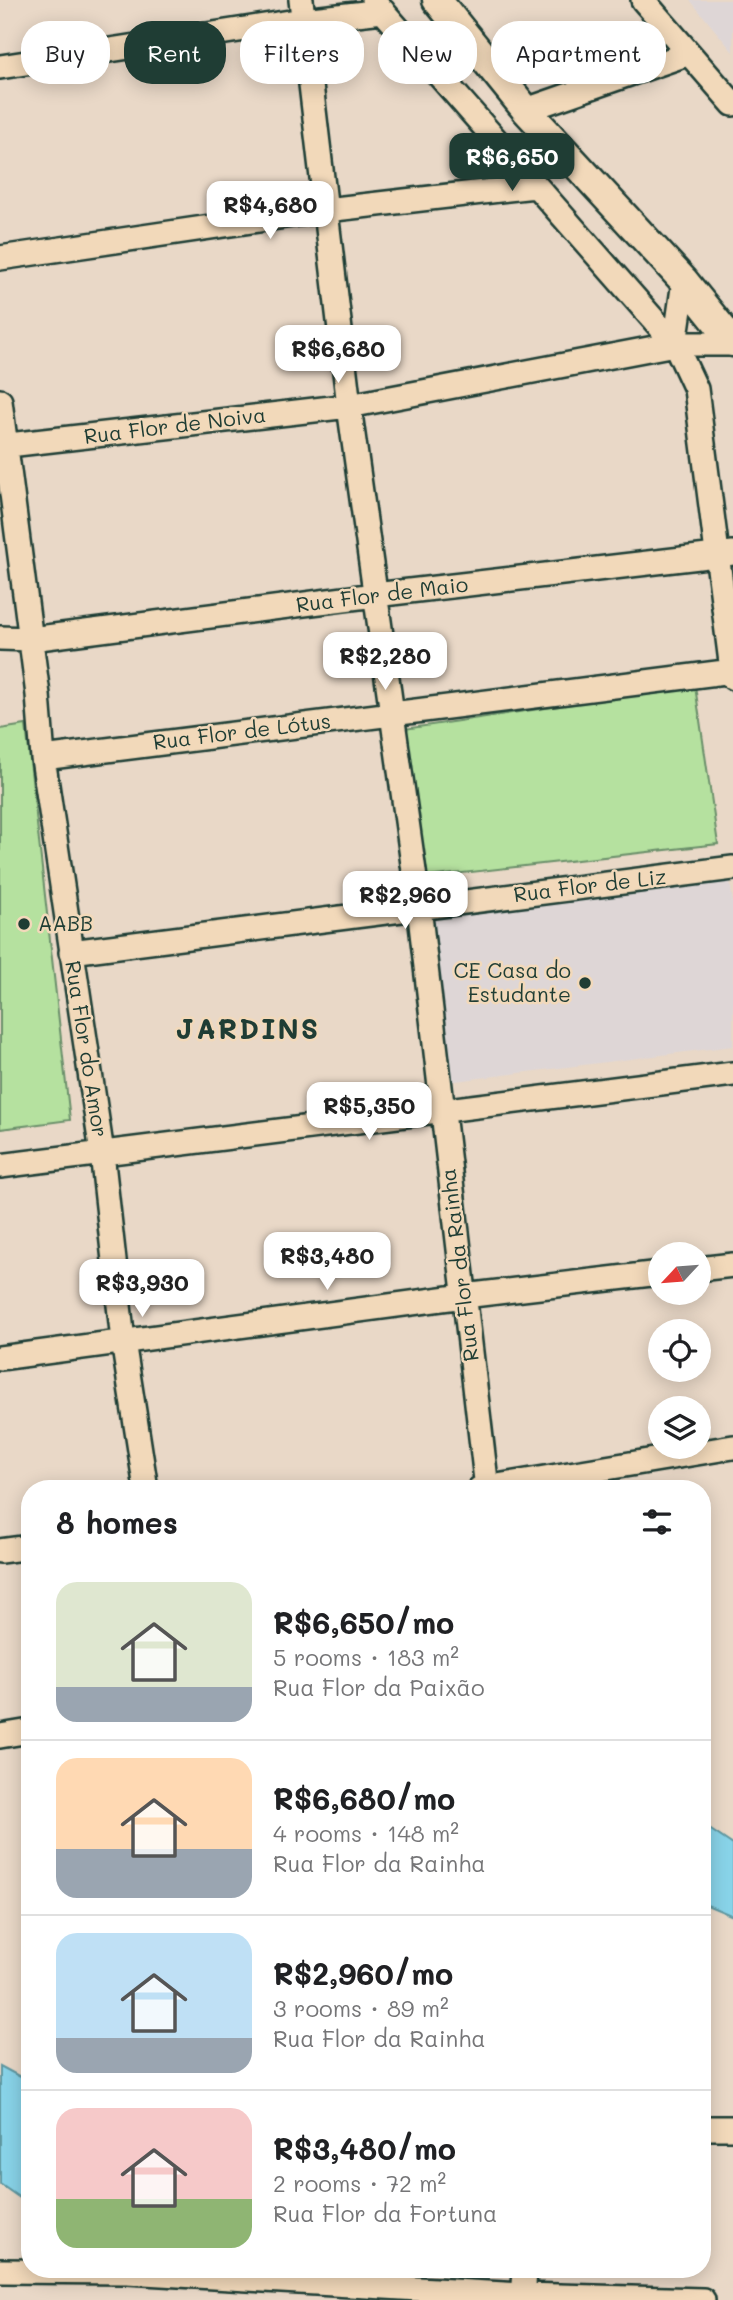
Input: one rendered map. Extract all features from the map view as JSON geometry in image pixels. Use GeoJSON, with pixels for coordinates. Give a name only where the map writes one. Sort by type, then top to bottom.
{"type":"FeatureCollection","features":[{"type":"Feature","properties":{"kind":"main road"},"geometry":{"type":"LineString","coordinates":[[438,0],[526,110],[684,281],[733,343]]}},
{"type":"Feature","properties":{"kind":"street"},"geometry":{"type":"LineString","coordinates":[[643,0],[733,104]]}},
{"type":"Feature","properties":{"kind":"street"},"geometry":{"type":"LineString","coordinates":[[0,67],[302,10],[378,6],[675,344],[696,389],[724,554],[733,678]]}},
{"type":"Feature","properties":{"kind":"street","name":"Rua Flor da Rainha"},"geometry":{"type":"LineString","coordinates":[[302,10],[349,406],[419,907],[483,1480]]}},
{"type":"Feature","properties":{"kind":"street"},"geometry":{"type":"LineString","coordinates":[[526,110],[687,54]]}},
{"type":"Feature","properties":{"kind":"street"},"geometry":{"type":"LineString","coordinates":[[0,258],[326,210],[535,186]]}},
{"type":"Feature","properties":{"kind":"street"},"geometry":{"type":"LineString","coordinates":[[675,344],[684,281]]}},
{"type":"Feature","properties":{"kind":"street","name":"Rua Flor de Noiva"},"geometry":{"type":"LineString","coordinates":[[2,446],[349,406],[675,344],[733,343]]}},
{"type":"Feature","properties":{"kind":"street","name":"Rua Flor do Amor"},"geometry":{"type":"LineString","coordinates":[[0,401],[2,446],[31,639],[43,758],[102,1153],[123,1341],[145,1480]]}},
{"type":"Feature","properties":{"kind":"street","name":"Rua Flor de Maio"},"geometry":{"type":"LineString","coordinates":[[0,638],[31,639],[724,554]]}},
{"type":"Feature","properties":{"kind":"street","name":"Rua Flor de Lótus"},"geometry":{"type":"LineString","coordinates":[[43,758],[733,671]]}},
{"type":"Feature","properties":{"kind":"street","name":"Rua Flor de Liz"},"geometry":{"type":"LineString","coordinates":[[71,951],[733,868]]}},
{"type":"Feature","properties":{"kind":"street"},"geometry":{"type":"LineString","coordinates":[[0,1166],[733,1074]]}},
{"type":"Feature","properties":{"kind":"street"},"geometry":{"type":"LineString","coordinates":[[711,1268],[733,1265]]}},
{"type":"Feature","properties":{"kind":"street"},"geometry":{"type":"LineString","coordinates":[[0,1358],[464,1296],[648,1274]]}},
{"type":"Feature","properties":{"kind":"street"},"geometry":{"type":"LineString","coordinates":[[537,1480],[733,1447]]}},
{"type":"Feature","properties":{"kind":"street"},"geometry":{"type":"LineString","coordinates":[[0,1551],[21,1548]]}},
{"type":"Feature","properties":{"kind":"street"},"geometry":{"type":"LineString","coordinates":[[0,1736],[21,1732]]}},
{"type":"Feature","properties":{"kind":"street"},"geometry":{"type":"LineString","coordinates":[[711,2128],[733,2128]]}},
{"type":"Feature","properties":{"kind":"street"},"geometry":{"type":"LineString","coordinates":[[0,2271],[21,2271]]}},
{"type":"Feature","properties":{"kind":"street"},"geometry":{"type":"LineString","coordinates":[[222,2278],[523,2297],[703,2300]]}},
{"type":"Feature","properties":{"kind":"street"},"geometry":{"type":"LineString","coordinates":[[523,2297],[524,2278]]}},
{"type":"Feature","properties":{"kind":"shaded area"},"geometry":{"type":"Polygon","coordinates":[[[690,0],[733,0],[733,52],[690,0]]]}},
{"type":"Feature","properties":{"kind":"shaded area","name":"CE Casa do Estudante"},"geometry":{"type":"Polygon","coordinates":[[[729,873],[733,903],[733,1046],[448,1082],[431,920],[729,873]]]}},
{"type":"Feature","properties":{"kind":"green space"},"geometry":{"type":"Polygon","coordinates":[[[695,686],[718,844],[427,877],[404,729],[695,686]]]}},
{"type":"Feature","properties":{"kind":"green space","name":"AABB"},"geometry":{"type":"Polygon","coordinates":[[[26,725],[70,1120],[0,1129],[0,729],[26,725]]]}},
{"type":"Feature","properties":{"kind":"water"},"geometry":{"type":"Polygon","coordinates":[[[711,1830],[733,1845],[733,1916],[711,1907],[711,1830]]]}},
{"type":"Feature","properties":{"kind":"water"},"geometry":{"type":"Polygon","coordinates":[[[0,2066],[21,2077],[21,2199],[0,2184],[0,2066]]]}},
{"type":"Feature","properties":{"kind":"place","name":"AABB"},"geometry":{"type":"Point","coordinates":[24,924]}},
{"type":"Feature","properties":{"kind":"place","name":"CE Casa do Estudante"},"geometry":{"type":"Point","coordinates":[585,983]}},
{"type":"Feature","properties":{"kind":"district","name":"JARDINS"},"geometry":{"type":"Point","coordinates":[248,1029]}}]}
